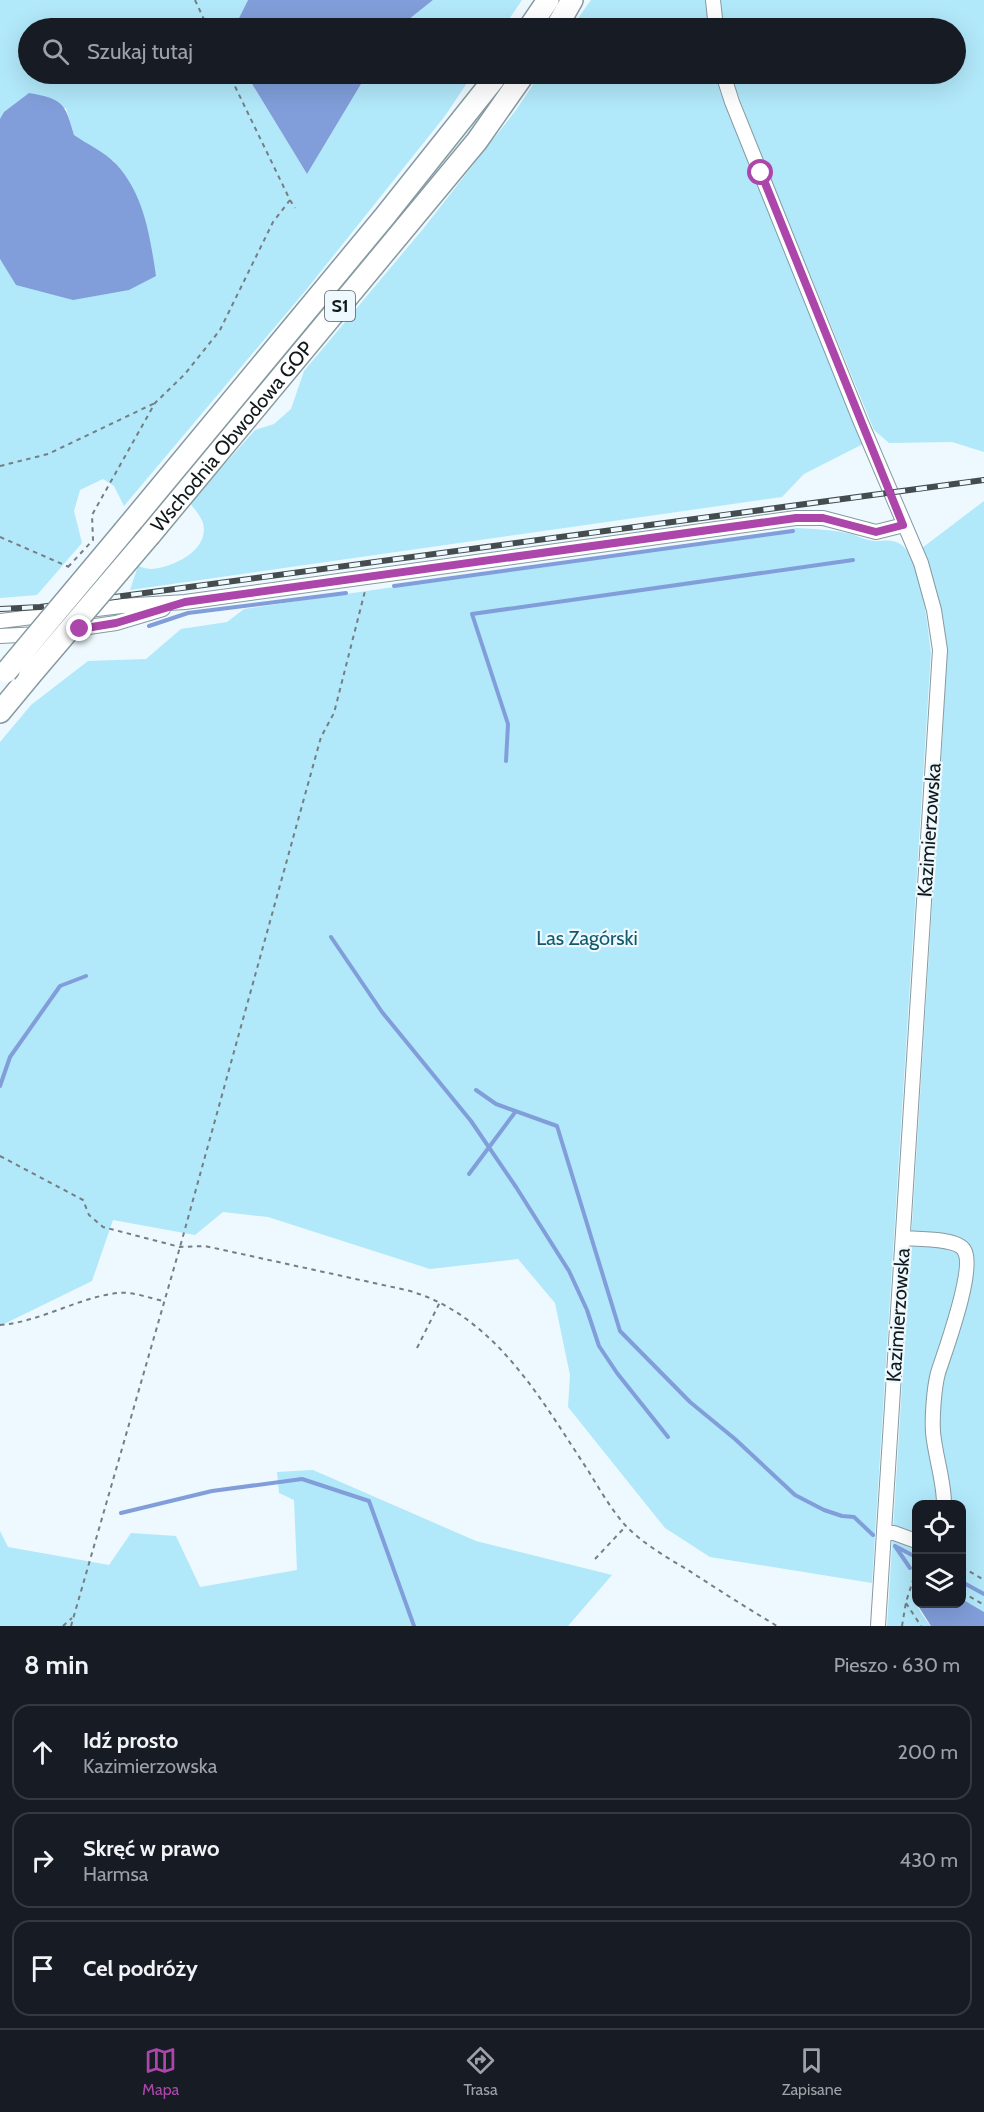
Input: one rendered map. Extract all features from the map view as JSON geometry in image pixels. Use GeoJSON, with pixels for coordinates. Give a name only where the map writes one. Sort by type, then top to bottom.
{"type":"FeatureCollection","features":[{"type":"Feature","properties":{"kind":"highway"},"geometry":{"type":"LineString","coordinates":[[562,18],[572,0]]}},
{"type":"Feature","properties":{"kind":"highway"},"geometry":{"type":"LineString","coordinates":[[536,18],[546,2]]}},
{"type":"Feature","properties":{"kind":"highway","name":"Wschodnia Obwodowa GOP"},"geometry":{"type":"LineString","coordinates":[[3,676],[385,216],[490,84]]}},
{"type":"Feature","properties":{"kind":"highway","name":"Wschodnia Obwodowa GOP"},"geometry":{"type":"LineString","coordinates":[[0,712],[477,141],[517,84]]}},
{"type":"Feature","properties":{"kind":"street"},"geometry":{"type":"LineString","coordinates":[[712,0],[715,18]]}},
{"type":"Feature","properties":{"kind":"street","name":"Kazimierzowska"},"geometry":{"type":"LineString","coordinates":[[726,84],[903,525],[921,563],[934,610],[940,650],[878,1626]]}},
{"type":"Feature","properties":{"kind":"street"},"geometry":{"type":"LineString","coordinates":[[0,621],[121,606],[185,602],[796,518],[823,518],[876,532],[903,525]]}},
{"type":"Feature","properties":{"kind":"street"},"geometry":{"type":"LineString","coordinates":[[0,636],[20,636],[116,623],[185,602]]}},
{"type":"Feature","properties":{"kind":"street"},"geometry":{"type":"LineString","coordinates":[[903,1238],[952,1242],[964,1249],[967,1257],[958,1308],[937,1377],[933,1431],[943,1500]]}},
{"type":"Feature","properties":{"kind":"street"},"geometry":{"type":"LineString","coordinates":[[884,1533],[894,1533],[912,1540]]}},
{"type":"Feature","properties":{"kind":"path"},"geometry":{"type":"LineString","coordinates":[[195,0],[203,18]]}},
{"type":"Feature","properties":{"kind":"path"},"geometry":{"type":"LineString","coordinates":[[234,84],[295,208]]}},
{"type":"Feature","properties":{"kind":"path"},"geometry":{"type":"LineString","coordinates":[[0,537],[68,567],[93,540],[92,515],[155,403],[185,374],[220,330],[273,222],[290,200]]}},
{"type":"Feature","properties":{"kind":"path"},"geometry":{"type":"LineString","coordinates":[[0,466],[48,454],[155,403]]}},
{"type":"Feature","properties":{"kind":"path"},"geometry":{"type":"LineString","coordinates":[[71,1626],[180,1247],[314,759],[321,737],[333,713],[368,576]]}},
{"type":"Feature","properties":{"kind":"path"},"geometry":{"type":"LineString","coordinates":[[0,1156],[83,1200],[89,1215],[103,1227],[180,1247],[206,1246],[406,1290],[440,1302],[460,1313],[474,1324],[535,1392],[610,1506],[626,1526],[668,1558],[777,1626]]}},
{"type":"Feature","properties":{"kind":"path"},"geometry":{"type":"LineString","coordinates":[[0,1325],[14,1324],[77,1302],[118,1292],[163,1301]]}},
{"type":"Feature","properties":{"kind":"path"},"geometry":{"type":"LineString","coordinates":[[417,1348],[440,1302]]}},
{"type":"Feature","properties":{"kind":"path"},"geometry":{"type":"LineString","coordinates":[[595,1559],[626,1526]]}},
{"type":"Feature","properties":{"kind":"path"},"geometry":{"type":"LineString","coordinates":[[966,1570],[984,1580]]}},
{"type":"Feature","properties":{"kind":"path"},"geometry":{"type":"LineString","coordinates":[[902,1626],[912,1583]]}},
{"type":"Feature","properties":{"kind":"path"},"geometry":{"type":"LineString","coordinates":[[966,1594],[984,1605]]}},
{"type":"Feature","properties":{"kind":"path"},"geometry":{"type":"LineString","coordinates":[[906,1602],[921,1626]]}},
{"type":"Feature","properties":{"kind":"path"},"geometry":{"type":"LineString","coordinates":[[63,1626],[74,1616]]}},
{"type":"Feature","properties":{"kind":"green space"},"geometry":{"type":"Polygon","coordinates":[[[0,0],[248,0],[239,18],[18,18],[18,84],[252,84],[307,174],[361,84],[466,84],[445,116],[306,290],[124,506],[114,486],[103,479],[80,490],[74,511],[82,543],[37,595],[0,598],[0,259],[17,285],[115,162],[74,135],[66,108],[0,119],[0,0]]]}},
{"type":"Feature","properties":{"kind":"green space"},"geometry":{"type":"Polygon","coordinates":[[[433,0],[522,0],[510,18],[410,18],[433,0]]]}},
{"type":"Feature","properties":{"kind":"green space"},"geometry":{"type":"Polygon","coordinates":[[[591,0],[706,0],[708,18],[578,18],[591,0]]]}},
{"type":"Feature","properties":{"kind":"green space"},"geometry":{"type":"Polygon","coordinates":[[[721,0],[984,0],[984,452],[952,442],[889,443],[874,430],[734,84],[966,84],[966,18],[722,18],[721,0]]]}},
{"type":"Feature","properties":{"kind":"green space"},"geometry":{"type":"Polygon","coordinates":[[[533,84],[719,84],[731,118],[863,444],[804,474],[782,497],[130,590],[138,566],[161,568],[180,561],[196,549],[204,533],[203,523],[190,503],[255,430],[274,424],[291,409],[304,371],[423,229],[516,110],[533,84]]]}},
{"type":"Feature","properties":{"kind":"green space"},"geometry":{"type":"Polygon","coordinates":[[[984,501],[984,1612],[966,1601],[966,1500],[912,1500],[912,1608],[919,1608],[931,1626],[887,1626],[945,674],[943,619],[937,592],[922,548],[984,501]]]}},
{"type":"Feature","properties":{"kind":"green space","name":"Las Zagórski"},"geometry":{"type":"Polygon","coordinates":[[[797,528],[852,534],[869,540],[892,541],[900,544],[907,551],[918,577],[931,652],[872,1583],[710,1557],[665,1528],[568,1407],[570,1375],[555,1303],[518,1259],[430,1269],[268,1217],[223,1212],[195,1235],[113,1220],[92,1281],[0,1326],[0,742],[31,705],[88,661],[146,659],[181,629],[227,622],[244,609],[797,528]]]}},
{"type":"Feature","properties":{"kind":"green space"},"geometry":{"type":"Polygon","coordinates":[[[313,1470],[476,1541],[612,1575],[568,1626],[0,1626],[0,1531],[8,1547],[109,1565],[131,1533],[176,1536],[200,1587],[297,1570],[294,1500],[279,1493],[277,1472],[313,1470]]]}},
{"type":"Feature","properties":{"kind":"water"},"geometry":{"type":"Polygon","coordinates":[[[248,0],[433,0],[410,18],[239,18],[248,0]]]}},
{"type":"Feature","properties":{"kind":"water"},"geometry":{"type":"Polygon","coordinates":[[[252,84],[361,84],[307,174],[252,84]]]}},
{"type":"Feature","properties":{"kind":"water"},"geometry":{"type":"Polygon","coordinates":[[[29,93],[56,100],[61,104],[68,116],[74,135],[107,156],[126,176],[144,216],[156,276],[129,290],[73,300],[16,285],[0,259],[0,119],[4,112],[29,93]]]}},
{"type":"Feature","properties":{"kind":"water"},"geometry":{"type":"Polygon","coordinates":[[[966,1601],[984,1612],[984,1626],[931,1626],[920,1608],[966,1608],[966,1601]]]}},
{"type":"Feature","properties":{"kind":"waterway"},"geometry":{"type":"LineString","coordinates":[[394,586],[793,531]]}},
{"type":"Feature","properties":{"kind":"waterway"},"geometry":{"type":"LineString","coordinates":[[506,761],[508,724],[472,614],[853,560]]}},
{"type":"Feature","properties":{"kind":"waterway"},"geometry":{"type":"LineString","coordinates":[[149,626],[188,613],[346,593]]}},
{"type":"Feature","properties":{"kind":"waterway"},"geometry":{"type":"LineString","coordinates":[[331,937],[382,1012],[471,1121],[516,1187],[569,1271],[587,1310],[599,1346],[617,1373],[668,1437]]}},
{"type":"Feature","properties":{"kind":"waterway"},"geometry":{"type":"LineString","coordinates":[[0,1086],[10,1057],[60,986],[86,976]]}},
{"type":"Feature","properties":{"kind":"waterway"},"geometry":{"type":"LineString","coordinates":[[476,1090],[496,1104],[557,1126],[620,1331],[690,1402],[735,1439],[795,1495],[824,1510],[854,1517],[873,1535]]}},
{"type":"Feature","properties":{"kind":"waterway"},"geometry":{"type":"LineString","coordinates":[[469,1174],[516,1111]]}},
{"type":"Feature","properties":{"kind":"waterway"},"geometry":{"type":"LineString","coordinates":[[121,1513],[212,1491],[302,1479],[369,1501],[414,1626]]}},
{"type":"Feature","properties":{"kind":"waterway"},"geometry":{"type":"LineString","coordinates":[[895,1546],[910,1568]]}},
{"type":"Feature","properties":{"kind":"waterway"},"geometry":{"type":"LineString","coordinates":[[895,1546],[912,1555]]}},
{"type":"Feature","properties":{"kind":"waterway"},"geometry":{"type":"LineString","coordinates":[[966,1584],[984,1594]]}},
{"type":"Feature","properties":{"kind":"railway"},"geometry":{"type":"LineString","coordinates":[[0,609],[40,607],[984,480]]}},
{"type":"Feature","properties":{"kind":"route"},"geometry":{"type":"LineString","coordinates":[[80,629],[116,623],[185,602],[796,518],[830,519],[876,532],[903,525],[761,173]]}}]}
